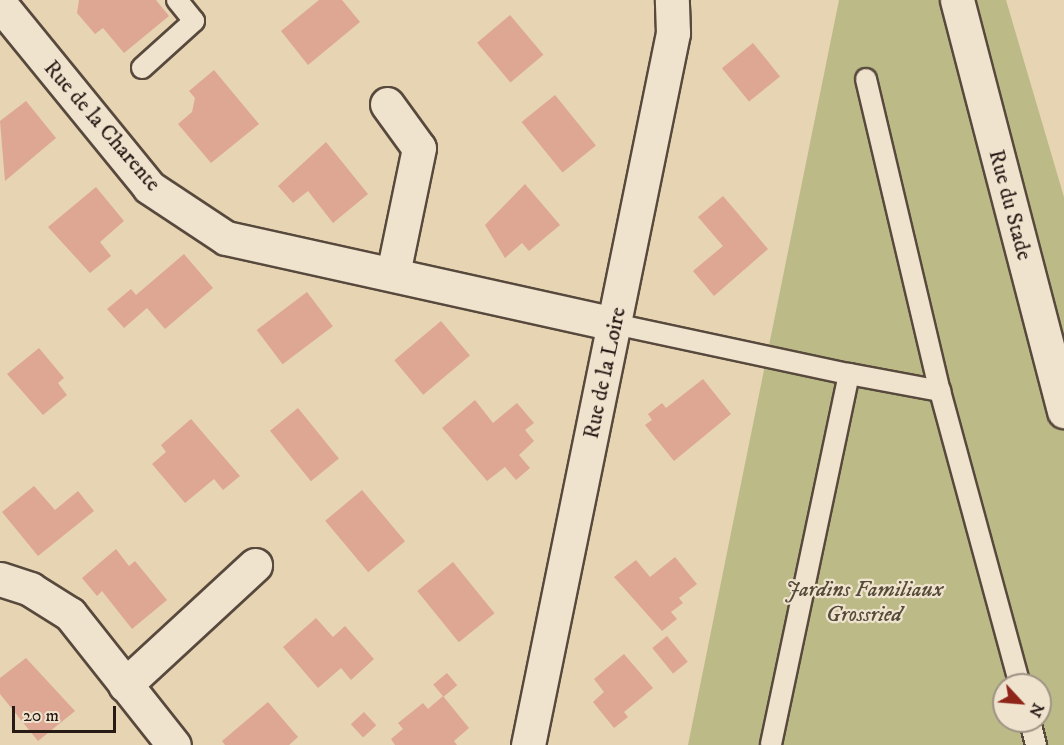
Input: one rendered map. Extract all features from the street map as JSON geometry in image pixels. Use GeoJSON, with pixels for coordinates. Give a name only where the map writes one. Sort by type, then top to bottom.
{"type":"FeatureCollection","features":[{"type":"Feature","properties":{"kind":"street","name":"Rue de la Loire"},"geometry":{"type":"LineString","coordinates":[[528,745],[673,33],[672,0]]}},
{"type":"Feature","properties":{"kind":"street","name":"Rue du Stade"},"geometry":{"type":"LineString","coordinates":[[957,0],[1064,411]]}},
{"type":"Feature","properties":{"kind":"street","name":"Rue de la Charente"},"geometry":{"type":"LineString","coordinates":[[0,4],[149,187],[226,238],[615,324]]}},
{"type":"Feature","properties":{"kind":"street"},"geometry":{"type":"LineString","coordinates":[[387,104],[419,148],[393,274]]}},
{"type":"Feature","properties":{"kind":"street"},"geometry":{"type":"LineString","coordinates":[[125,685],[255,565]]}},
{"type":"Feature","properties":{"kind":"street"},"geometry":{"type":"LineString","coordinates":[[0,579],[30,589],[70,614],[174,745]]}},
{"type":"Feature","properties":{"kind":"lane"},"geometry":{"type":"LineString","coordinates":[[142,68],[194,21],[177,0]]}},
{"type":"Feature","properties":{"kind":"lane"},"geometry":{"type":"LineString","coordinates":[[866,79],[940,391],[1017,673]]}},
{"type":"Feature","properties":{"kind":"lane"},"geometry":{"type":"LineString","coordinates":[[615,324],[940,391]]}},
{"type":"Feature","properties":{"kind":"lane"},"geometry":{"type":"LineString","coordinates":[[771,745],[849,374]]}},
{"type":"Feature","properties":{"kind":"green space","name":"Jardins Familiaux Grossried"},"geometry":{"type":"Polygon","coordinates":[[[839,0],[1006,0],[1064,197],[1064,745],[688,745],[839,0]]]}},
{"type":"Feature","properties":{"kind":"building"},"geometry":{"type":"Polygon","coordinates":[[[79,0],[156,0],[169,16],[124,53],[103,28],[95,34],[77,13],[79,0]]]}},
{"type":"Feature","properties":{"kind":"building"},"geometry":{"type":"Polygon","coordinates":[[[319,0],[342,0],[360,22],[308,65],[281,31],[319,0]]]}},
{"type":"Feature","properties":{"kind":"building"},"geometry":{"type":"Polygon","coordinates":[[[510,15],[543,55],[510,82],[477,43],[510,15]]]}},
{"type":"Feature","properties":{"kind":"building"},"geometry":{"type":"Polygon","coordinates":[[[753,43],[780,76],[749,102],[722,68],[753,43]]]}},
{"type":"Feature","properties":{"kind":"building"},"geometry":{"type":"Polygon","coordinates":[[[214,70],[259,124],[211,163],[178,124],[192,112],[195,98],[189,91],[214,70]]]}},
{"type":"Feature","properties":{"kind":"building"},"geometry":{"type":"Polygon","coordinates":[[[555,95],[596,146],[562,173],[522,122],[555,95]]]}},
{"type":"Feature","properties":{"kind":"building"},"geometry":{"type":"Polygon","coordinates":[[[26,101],[56,138],[5,181],[0,121],[26,101]]]}},
{"type":"Feature","properties":{"kind":"building"},"geometry":{"type":"Polygon","coordinates":[[[326,142],[368,194],[333,223],[308,191],[293,203],[278,186],[326,142]]]}},
{"type":"Feature","properties":{"kind":"building"},"geometry":{"type":"Polygon","coordinates":[[[525,184],[560,225],[529,251],[522,243],[505,258],[485,225],[525,184]]]}},
{"type":"Feature","properties":{"kind":"building"},"geometry":{"type":"Polygon","coordinates":[[[96,187],[124,221],[100,242],[111,256],[90,273],[48,227],[96,187]]]}},
{"type":"Feature","properties":{"kind":"building"},"geometry":{"type":"Polygon","coordinates":[[[723,196],[768,249],[714,296],[693,271],[723,246],[698,217],[723,196]]]}},
{"type":"Feature","properties":{"kind":"building"},"geometry":{"type":"Polygon","coordinates":[[[184,254],[213,288],[165,329],[147,308],[124,328],[107,309],[131,289],[136,295],[184,254]]]}},
{"type":"Feature","properties":{"kind":"building"},"geometry":{"type":"Polygon","coordinates":[[[307,292],[333,326],[283,364],[257,330],[307,292]]]}},
{"type":"Feature","properties":{"kind":"building"},"geometry":{"type":"Polygon","coordinates":[[[441,321],[470,355],[423,395],[394,360],[441,321]]]}},
{"type":"Feature","properties":{"kind":"building"},"geometry":{"type":"Polygon","coordinates":[[[39,348],[64,378],[58,383],[67,395],[43,415],[7,374],[39,348]]]}},
{"type":"Feature","properties":{"kind":"building"},"geometry":{"type":"Polygon","coordinates":[[[703,379],[731,414],[674,461],[645,425],[652,420],[648,414],[662,403],[666,408],[703,379]]]}},
{"type":"Feature","properties":{"kind":"building"},"geometry":{"type":"Polygon","coordinates":[[[475,400],[493,423],[517,403],[534,423],[525,430],[534,441],[519,455],[530,468],[516,480],[505,467],[487,481],[442,428],[475,400]]]}},
{"type":"Feature","properties":{"kind":"building"},"geometry":{"type":"Polygon","coordinates":[[[298,408],[339,459],[311,481],[270,431],[298,408]]]}},
{"type":"Feature","properties":{"kind":"building"},"geometry":{"type":"Polygon","coordinates":[[[191,419],[240,476],[223,490],[214,479],[185,503],[152,464],[166,452],[161,445],[191,419]]]}},
{"type":"Feature","properties":{"kind":"building"},"geometry":{"type":"Polygon","coordinates":[[[34,486],[55,510],[78,491],[94,511],[38,556],[2,512],[34,486]]]}},
{"type":"Feature","properties":{"kind":"building"},"geometry":{"type":"Polygon","coordinates":[[[362,490],[405,541],[368,572],[325,521],[362,490]]]}},
{"type":"Feature","properties":{"kind":"building"},"geometry":{"type":"Polygon","coordinates":[[[116,549],[129,566],[135,561],[167,600],[132,629],[102,591],[97,596],[82,578],[116,549]]]}},
{"type":"Feature","properties":{"kind":"building"},"geometry":{"type":"Polygon","coordinates":[[[675,557],[697,584],[679,598],[683,603],[671,612],[677,619],[662,631],[614,577],[636,560],[650,577],[675,557]]]}},
{"type":"Feature","properties":{"kind":"building"},"geometry":{"type":"Polygon","coordinates":[[[453,562],[495,613],[459,642],[417,591],[453,562]]]}},
{"type":"Feature","properties":{"kind":"building"},"geometry":{"type":"Polygon","coordinates":[[[316,618],[333,637],[345,626],[374,659],[351,680],[341,668],[318,688],[283,647],[316,618]]]}},
{"type":"Feature","properties":{"kind":"building"},"geometry":{"type":"Polygon","coordinates":[[[667,636],[688,662],[673,674],[652,648],[667,636]]]}},
{"type":"Feature","properties":{"kind":"building"},"geometry":{"type":"Polygon","coordinates":[[[624,654],[653,688],[624,712],[628,717],[614,728],[593,702],[604,692],[594,679],[624,654]]]}},
{"type":"Feature","properties":{"kind":"building"},"geometry":{"type":"Polygon","coordinates":[[[26,658],[75,711],[38,741],[0,694],[0,678],[26,658]]]}},
{"type":"Feature","properties":{"kind":"building"},"geometry":{"type":"Polygon","coordinates":[[[447,673],[457,685],[443,697],[433,685],[447,673]]]}},
{"type":"Feature","properties":{"kind":"building"},"geometry":{"type":"Polygon","coordinates":[[[443,696],[469,728],[454,741],[457,745],[395,745],[391,739],[403,729],[398,723],[423,703],[428,709],[443,696]]]}},
{"type":"Feature","properties":{"kind":"building"},"geometry":{"type":"Polygon","coordinates":[[[268,702],[298,737],[289,745],[225,745],[222,741],[268,702]]]}},
{"type":"Feature","properties":{"kind":"building"},"geometry":{"type":"Polygon","coordinates":[[[364,712],[376,725],[363,737],[351,724],[364,712]]]}}]}
